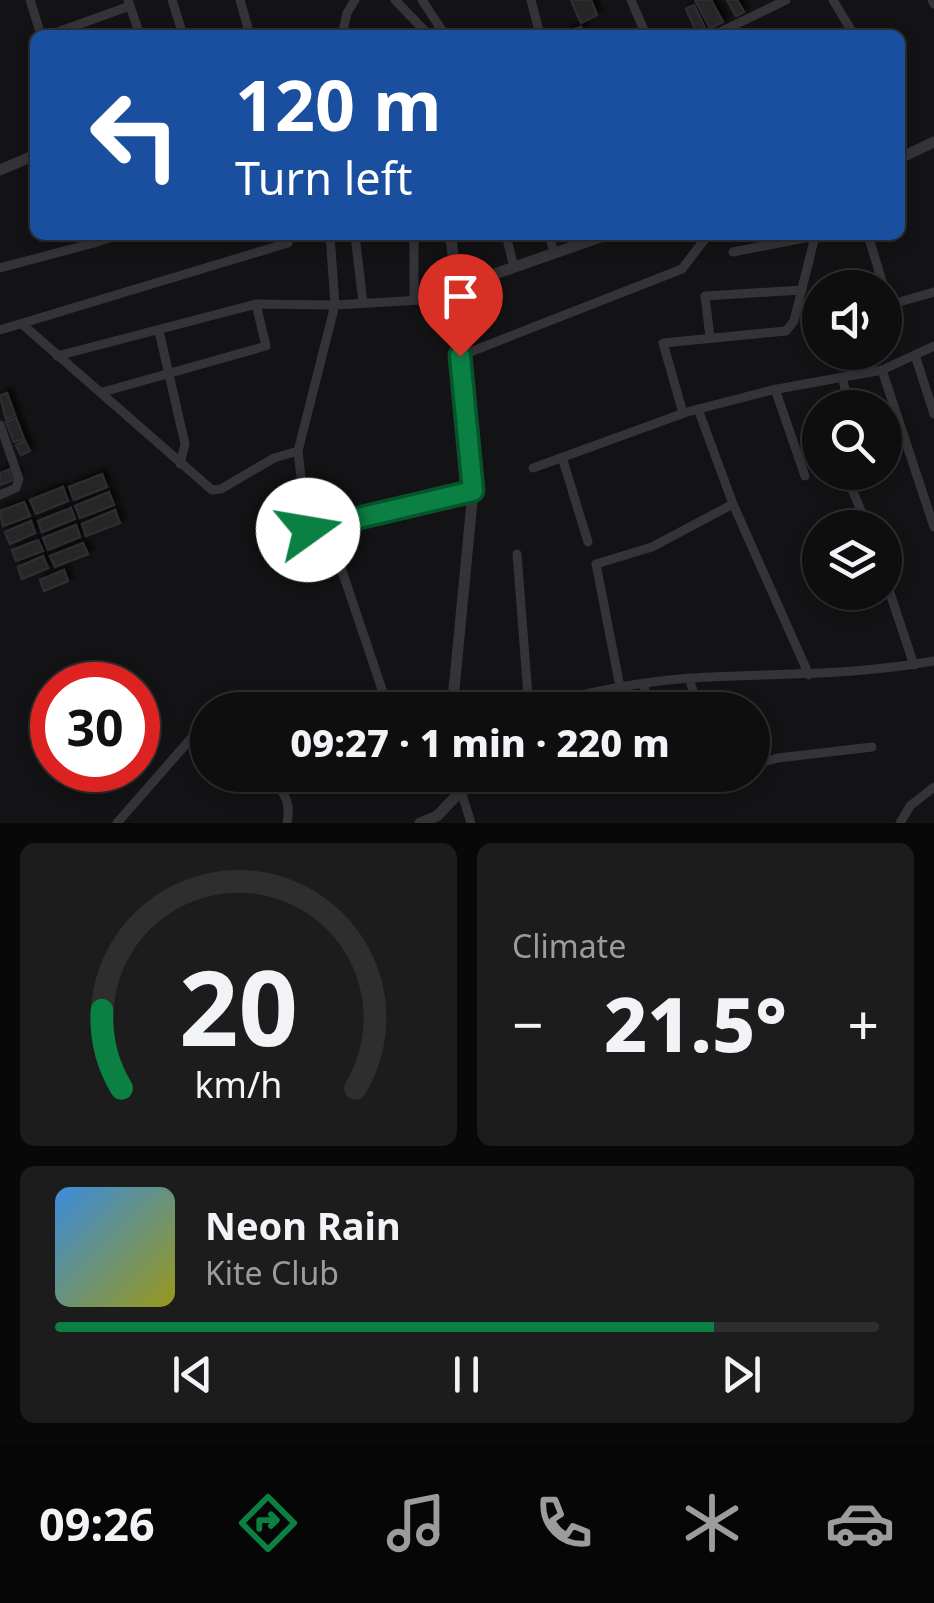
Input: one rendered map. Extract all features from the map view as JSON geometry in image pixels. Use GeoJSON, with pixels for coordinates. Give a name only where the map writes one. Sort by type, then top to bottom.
{"type":"FeatureCollection","features":[{"type":"Feature","properties":{"kind":"street"},"geometry":{"type":"LineString","coordinates":[[30,0],[39,30]]}},
{"type":"Feature","properties":{"kind":"street"},"geometry":{"type":"LineString","coordinates":[[172,0],[181,30]]}},
{"type":"Feature","properties":{"kind":"street"},"geometry":{"type":"LineString","coordinates":[[240,0],[249,30]]}},
{"type":"Feature","properties":{"kind":"street"},"geometry":{"type":"LineString","coordinates":[[343,30],[354,0]]}},
{"type":"Feature","properties":{"kind":"street"},"geometry":{"type":"LineString","coordinates":[[395,0],[424,30]]}},
{"type":"Feature","properties":{"kind":"street"},"geometry":{"type":"LineString","coordinates":[[422,0],[442,30]]}},
{"type":"Feature","properties":{"kind":"street"},"geometry":{"type":"LineString","coordinates":[[530,0],[539,30]]}},
{"type":"Feature","properties":{"kind":"street"},"geometry":{"type":"LineString","coordinates":[[630,0],[643,30]]}},
{"type":"Feature","properties":{"kind":"street"},"geometry":{"type":"LineString","coordinates":[[752,0],[759,11]]}},
{"type":"Feature","properties":{"kind":"street"},"geometry":{"type":"LineString","coordinates":[[723,30],[786,0]]}},
{"type":"Feature","properties":{"kind":"street"},"geometry":{"type":"LineString","coordinates":[[833,0],[851,30]]}},
{"type":"Feature","properties":{"kind":"street"},"geometry":{"type":"LineString","coordinates":[[62,30],[129,3],[138,30]]}},
{"type":"Feature","properties":{"kind":"street"},"geometry":{"type":"LineString","coordinates":[[905,152],[934,142]]}},
{"type":"Feature","properties":{"kind":"street"},"geometry":{"type":"LineString","coordinates":[[0,170],[30,157]]}},
{"type":"Feature","properties":{"kind":"street"},"geometry":{"type":"LineString","coordinates":[[0,268],[90,240]]}},
{"type":"Feature","properties":{"kind":"street"},"geometry":{"type":"LineString","coordinates":[[330,240],[336,305],[298,451],[310,559],[340,565],[383,692]]}},
{"type":"Feature","properties":{"kind":"street"},"geometry":{"type":"LineString","coordinates":[[356,240],[363,303]]}},
{"type":"Feature","properties":{"kind":"street"},"geometry":{"type":"LineString","coordinates":[[414,240],[414,300]]}},
{"type":"Feature","properties":{"kind":"street"},"geometry":{"type":"LineString","coordinates":[[451,240],[473,491],[454,692]]}},
{"type":"Feature","properties":{"kind":"street"},"geometry":{"type":"LineString","coordinates":[[507,240],[514,266]]}},
{"type":"Feature","properties":{"kind":"street"},"geometry":{"type":"LineString","coordinates":[[550,240],[554,252]]}},
{"type":"Feature","properties":{"kind":"street"},"geometry":{"type":"LineString","coordinates":[[57,356],[256,304],[336,305],[455,293],[582,240]]}},
{"type":"Feature","properties":{"kind":"street"},"geometry":{"type":"LineString","coordinates":[[460,356],[682,269],[704,240]]}},
{"type":"Feature","properties":{"kind":"street"},"geometry":{"type":"LineString","coordinates":[[732,252],[791,240]]}},
{"type":"Feature","properties":{"kind":"street"},"geometry":{"type":"LineString","coordinates":[[807,270],[815,240]]}},
{"type":"Feature","properties":{"kind":"street"},"geometry":{"type":"LineString","coordinates":[[869,240],[878,270]]}},
{"type":"Feature","properties":{"kind":"street"},"geometry":{"type":"LineString","coordinates":[[0,330],[288,243]]}},
{"type":"Feature","properties":{"kind":"street"},"geometry":{"type":"LineString","coordinates":[[683,414],[662,344],[786,331],[794,321],[802,290],[705,296],[710,337]]}},
{"type":"Feature","properties":{"kind":"street"},"geometry":{"type":"LineString","coordinates":[[902,301],[934,292]]}},
{"type":"Feature","properties":{"kind":"street"},"geometry":{"type":"LineString","coordinates":[[103,392],[266,346],[256,304]]}},
{"type":"Feature","properties":{"kind":"street"},"geometry":{"type":"LineString","coordinates":[[22,324],[205,486],[221,489],[274,458],[298,451]]}},
{"type":"Feature","properties":{"kind":"street"},"geometry":{"type":"LineString","coordinates":[[159,330],[185,444],[180,464]]}},
{"type":"Feature","properties":{"kind":"street"},"geometry":{"type":"LineString","coordinates":[[902,361],[934,346]]}},
{"type":"Feature","properties":{"kind":"street"},"geometry":{"type":"LineString","coordinates":[[915,355],[934,414]]}},
{"type":"Feature","properties":{"kind":"street"},"geometry":{"type":"LineString","coordinates":[[533,468],[698,409],[775,389],[882,370],[934,528]]}},
{"type":"Feature","properties":{"kind":"street"},"geometry":{"type":"LineString","coordinates":[[842,377],[845,390]]}},
{"type":"Feature","properties":{"kind":"street"},"geometry":{"type":"LineString","coordinates":[[775,389],[802,470]]}},
{"type":"Feature","properties":{"kind":"street"},"geometry":{"type":"LineString","coordinates":[[698,409],[733,504],[809,675]]}},
{"type":"Feature","properties":{"kind":"street"},"geometry":{"type":"LineString","coordinates":[[0,425],[17,469],[16,488],[0,503]]}},
{"type":"Feature","properties":{"kind":"street"},"geometry":{"type":"LineString","coordinates":[[562,457],[588,542]]}},
{"type":"Feature","properties":{"kind":"street"},"geometry":{"type":"LineString","coordinates":[[0,494],[16,488]]}},
{"type":"Feature","properties":{"kind":"street"},"geometry":{"type":"LineString","coordinates":[[308,530],[473,491]]}},
{"type":"Feature","properties":{"kind":"street"},"geometry":{"type":"LineString","coordinates":[[620,687],[596,564],[652,547],[733,504]]}},
{"type":"Feature","properties":{"kind":"street"},"geometry":{"type":"LineString","coordinates":[[517,554],[526,692]]}},
{"type":"Feature","properties":{"kind":"street"},"geometry":{"type":"LineString","coordinates":[[896,610],[914,665]]}},
{"type":"Feature","properties":{"kind":"street"},"geometry":{"type":"LineString","coordinates":[[587,692],[689,678],[879,671],[934,661]]}},
{"type":"Feature","properties":{"kind":"street"},"geometry":{"type":"LineString","coordinates":[[689,678],[693,692]]}},
{"type":"Feature","properties":{"kind":"street"},"geometry":{"type":"LineString","coordinates":[[644,684],[645,692]]}},
{"type":"Feature","properties":{"kind":"street"},"geometry":{"type":"LineString","coordinates":[[118,823],[190,740]]}},
{"type":"Feature","properties":{"kind":"street"},"geometry":{"type":"LineString","coordinates":[[770,760],[872,747]]}},
{"type":"Feature","properties":{"kind":"street"},"geometry":{"type":"LineString","coordinates":[[900,823],[910,806],[934,788]]}},
{"type":"Feature","properties":{"kind":"street"},"geometry":{"type":"LineString","coordinates":[[284,792],[290,806],[287,823]]}},
{"type":"Feature","properties":{"kind":"street"},"geometry":{"type":"LineString","coordinates":[[420,823],[437,816],[454,792]]}},
{"type":"Feature","properties":{"kind":"street"},"geometry":{"type":"LineString","coordinates":[[463,792],[472,823]]}},
{"type":"Feature","properties":{"kind":"building"},"geometry":{"type":"Polygon","coordinates":[[[571,0],[591,0],[597,15],[581,23],[571,0]]]}},
{"type":"Feature","properties":{"kind":"building"},"geometry":{"type":"Polygon","coordinates":[[[695,0],[711,0],[723,22],[710,28],[695,0]]]}},
{"type":"Feature","properties":{"kind":"building"},"geometry":{"type":"Polygon","coordinates":[[[727,0],[737,0],[744,12],[736,16],[727,0]]]}},
{"type":"Feature","properties":{"kind":"building"},"geometry":{"type":"Polygon","coordinates":[[[694,5],[706,30],[696,30],[686,9],[694,5]]]}},
{"type":"Feature","properties":{"kind":"building"},"geometry":{"type":"Polygon","coordinates":[[[7,393],[15,415],[6,419],[0,396],[7,393]]]}},
{"type":"Feature","properties":{"kind":"building"},"geometry":{"type":"Polygon","coordinates":[[[16,418],[24,439],[14,442],[6,422],[16,418]]]}},
{"type":"Feature","properties":{"kind":"building"},"geometry":{"type":"Polygon","coordinates":[[[25,441],[30,451],[21,455],[16,445],[25,441]]]}},
{"type":"Feature","properties":{"kind":"building"},"geometry":{"type":"Polygon","coordinates":[[[13,468],[18,478],[0,485],[0,473],[13,468]]]}},
{"type":"Feature","properties":{"kind":"building"},"geometry":{"type":"Polygon","coordinates":[[[102,474],[107,487],[74,500],[69,487],[102,474]]]}},
{"type":"Feature","properties":{"kind":"building"},"geometry":{"type":"Polygon","coordinates":[[[63,487],[68,501],[36,514],[30,500],[63,487]]]}},
{"type":"Feature","properties":{"kind":"building"},"geometry":{"type":"Polygon","coordinates":[[[109,492],[114,505],[80,518],[75,506],[109,492]]]}},
{"type":"Feature","properties":{"kind":"building"},"geometry":{"type":"Polygon","coordinates":[[[24,502],[30,516],[3,526],[0,511],[24,502]]]}},
{"type":"Feature","properties":{"kind":"building"},"geometry":{"type":"Polygon","coordinates":[[[71,508],[75,519],[42,532],[38,521],[71,508]]]}},
{"type":"Feature","properties":{"kind":"building"},"geometry":{"type":"Polygon","coordinates":[[[115,510],[120,523],[86,536],[82,524],[115,510]]]}},
{"type":"Feature","properties":{"kind":"building"},"geometry":{"type":"Polygon","coordinates":[[[31,521],[35,533],[10,544],[5,532],[31,521]]]}},
{"type":"Feature","properties":{"kind":"building"},"geometry":{"type":"Polygon","coordinates":[[[76,525],[80,537],[48,550],[43,538],[76,525]]]}},
{"type":"Feature","properties":{"kind":"building"},"geometry":{"type":"Polygon","coordinates":[[[38,540],[43,551],[16,561],[12,550],[38,540]]]}},
{"type":"Feature","properties":{"kind":"building"},"geometry":{"type":"Polygon","coordinates":[[[83,543],[88,554],[55,567],[50,556],[83,543]]]}},
{"type":"Feature","properties":{"kind":"building"},"geometry":{"type":"Polygon","coordinates":[[[43,556],[48,568],[22,579],[18,567],[43,556]]]}},
{"type":"Feature","properties":{"kind":"building"},"geometry":{"type":"Polygon","coordinates":[[[64,570],[68,581],[44,591],[40,580],[64,570]]]}},
{"type":"Feature","properties":{"kind":"route"},"geometry":{"type":"LineString","coordinates":[[308,530],[473,491],[460,356]]}}]}
